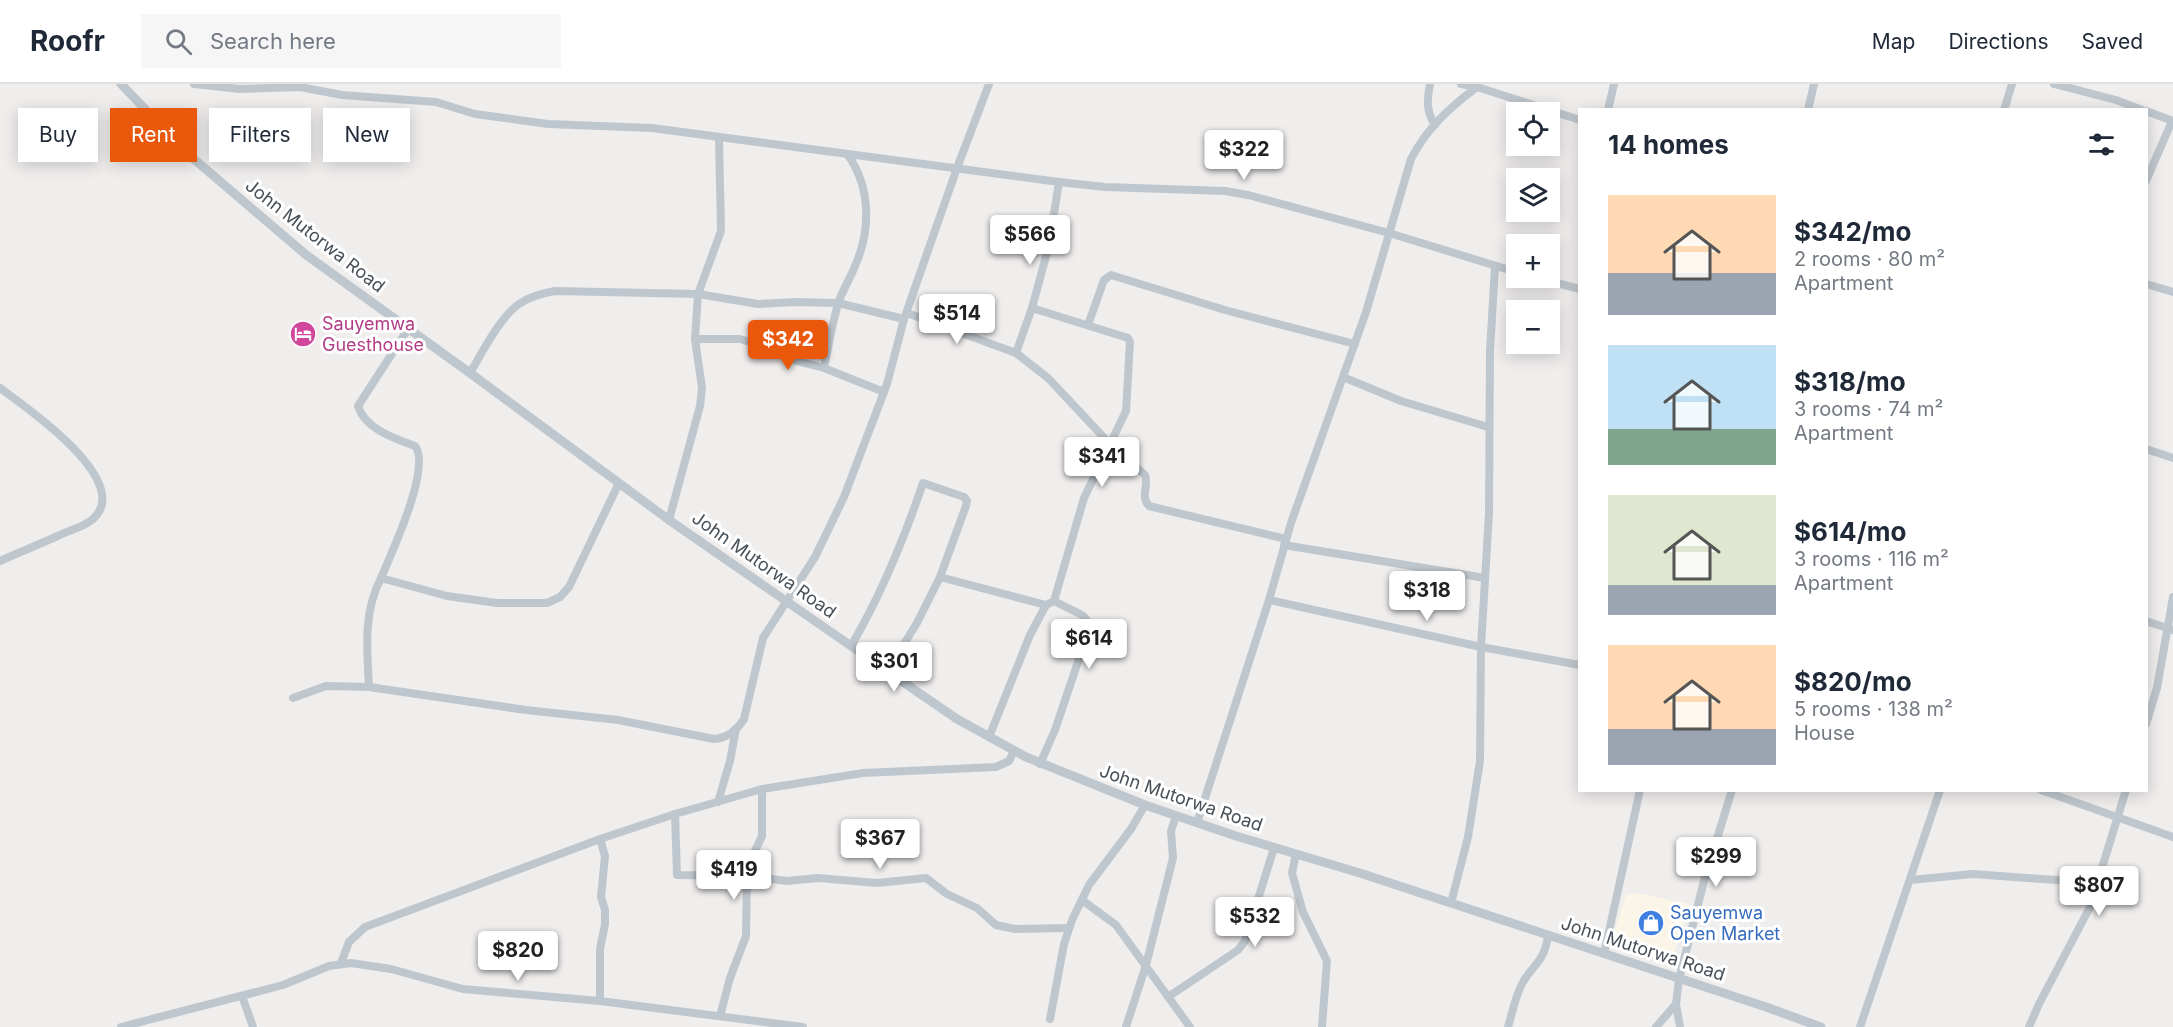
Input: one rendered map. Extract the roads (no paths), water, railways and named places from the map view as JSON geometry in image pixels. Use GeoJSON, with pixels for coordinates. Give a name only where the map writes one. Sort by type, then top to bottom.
{"type":"FeatureCollection","features":[{"type":"Feature","properties":{"kind":"street","name":"John Mutorwa Road"},"geometry":{"type":"LineString","coordinates":[[121,84],[188,154],[305,254],[669,520],[957,719],[1014,752],[1176,816],[1451,903],[1821,1027]]}},
{"type":"Feature","properties":{"kind":"street"},"geometry":{"type":"LineString","coordinates":[[194,84],[240,89],[300,87],[342,95],[436,102],[475,114],[548,124],[652,128],[1105,187],[1225,191],[1260,198],[1389,233],[1506,269]]}},
{"type":"Feature","properties":{"kind":"street"},"geometry":{"type":"LineString","coordinates":[[293,698],[326,686],[369,687],[526,710],[618,720],[714,739],[724,737],[736,729],[744,719],[763,638],[815,557],[844,497],[884,392],[906,316],[957,168],[989,84]]}},
{"type":"Feature","properties":{"kind":"street"},"geometry":{"type":"LineString","coordinates":[[1430,84],[1427,104],[1435,125]]}},
{"type":"Feature","properties":{"kind":"street"},"geometry":{"type":"LineString","coordinates":[[1461,84],[1578,119]]}},
{"type":"Feature","properties":{"kind":"street"},"geometry":{"type":"LineString","coordinates":[[1608,108],[1614,84]]}},
{"type":"Feature","properties":{"kind":"street"},"geometry":{"type":"LineString","coordinates":[[1808,108],[1814,84]]}},
{"type":"Feature","properties":{"kind":"street"},"geometry":{"type":"LineString","coordinates":[[2005,108],[2013,84]]}},
{"type":"Feature","properties":{"kind":"street"},"geometry":{"type":"LineString","coordinates":[[2055,84],[2138,108]]}},
{"type":"Feature","properties":{"kind":"street"},"geometry":{"type":"LineString","coordinates":[[1197,823],[1269,600],[1285,542],[1355,344],[1411,159],[1422,139],[1451,106],[1477,87]]}},
{"type":"Feature","properties":{"kind":"street"},"geometry":{"type":"LineString","coordinates":[[2148,112],[2173,121],[2148,177]]}},
{"type":"Feature","properties":{"kind":"street"},"geometry":{"type":"LineString","coordinates":[[669,520],[700,406],[702,388],[695,339],[698,294],[721,231],[719,137]]}},
{"type":"Feature","properties":{"kind":"street"},"geometry":{"type":"LineString","coordinates":[[824,368],[838,303],[856,264],[866,233],[868,215],[865,197],[858,174],[848,155]]}},
{"type":"Feature","properties":{"kind":"street"},"geometry":{"type":"LineString","coordinates":[[1016,353],[1032,308],[1049,245],[1059,182]]}},
{"type":"Feature","properties":{"kind":"street"},"geometry":{"type":"LineString","coordinates":[[1451,903],[1468,837],[1480,761],[1481,646],[1489,513],[1488,428],[1495,266]]}},
{"type":"Feature","properties":{"kind":"street"},"geometry":{"type":"LineString","coordinates":[[1088,325],[1104,280],[1111,275],[1225,310],[1355,344]]}},
{"type":"Feature","properties":{"kind":"street"},"geometry":{"type":"LineString","coordinates":[[1560,284],[1578,288]]}},
{"type":"Feature","properties":{"kind":"street"},"geometry":{"type":"LineString","coordinates":[[2148,285],[2173,292]]}},
{"type":"Feature","properties":{"kind":"street"},"geometry":{"type":"LineString","coordinates":[[470,373],[497,328],[518,304],[541,294],[566,291],[698,294],[758,304],[838,303],[906,316],[1016,353],[1048,378],[1109,443],[1145,475],[1147,479],[1144,497],[1149,506],[1285,542],[1485,578]]}},
{"type":"Feature","properties":{"kind":"street"},"geometry":{"type":"LineString","coordinates":[[989,737],[1030,635],[1050,603],[1084,498],[1126,411],[1130,342],[1125,335],[1032,308]]}},
{"type":"Feature","properties":{"kind":"street"},"geometry":{"type":"LineString","coordinates":[[369,687],[366,639],[374,593],[413,496],[421,458],[416,446],[371,426],[361,417],[358,406],[408,329]]}},
{"type":"Feature","properties":{"kind":"street"},"geometry":{"type":"LineString","coordinates":[[695,339],[740,339],[776,350],[797,361],[824,368],[884,392]]}},
{"type":"Feature","properties":{"kind":"street"},"geometry":{"type":"LineString","coordinates":[[1343,377],[1417,407],[1488,428]]}},
{"type":"Feature","properties":{"kind":"street"},"geometry":{"type":"LineString","coordinates":[[0,388],[71,444],[93,474],[101,502],[98,512],[84,525],[0,561]]}},
{"type":"Feature","properties":{"kind":"street"},"geometry":{"type":"LineString","coordinates":[[2148,450],[2173,458]]}},
{"type":"Feature","properties":{"kind":"street"},"geometry":{"type":"LineString","coordinates":[[381,578],[447,596],[497,603],[546,603],[560,597],[569,587],[619,483]]}},
{"type":"Feature","properties":{"kind":"street"},"geometry":{"type":"LineString","coordinates":[[851,646],[864,625],[905,536],[923,483],[960,495],[967,501],[940,577],[917,623],[887,671]]}},
{"type":"Feature","properties":{"kind":"street"},"geometry":{"type":"LineString","coordinates":[[940,577],[1050,603],[1086,618],[1087,635],[1041,764]]}},
{"type":"Feature","properties":{"kind":"street"},"geometry":{"type":"LineString","coordinates":[[2148,717],[2170,629],[2173,597]]}},
{"type":"Feature","properties":{"kind":"street"},"geometry":{"type":"LineString","coordinates":[[1269,600],[1578,665]]}},
{"type":"Feature","properties":{"kind":"street"},"geometry":{"type":"LineString","coordinates":[[2148,622],[2170,629]]}},
{"type":"Feature","properties":{"kind":"street"},"geometry":{"type":"LineString","coordinates":[[718,802],[730,761],[736,729]]}},
{"type":"Feature","properties":{"kind":"street"},"geometry":{"type":"LineString","coordinates":[[341,963],[349,942],[365,927],[675,814],[762,789],[863,773],[990,768],[1009,761],[1014,752]]}},
{"type":"Feature","properties":{"kind":"street"},"geometry":{"type":"LineString","coordinates":[[720,1016],[730,978],[746,936],[747,876],[762,836],[762,789]]}},
{"type":"Feature","properties":{"kind":"street"},"geometry":{"type":"LineString","coordinates":[[1604,954],[1640,792]]}},
{"type":"Feature","properties":{"kind":"street"},"geometry":{"type":"LineString","coordinates":[[1680,1027],[1676,1004],[1679,979],[1704,881],[1731,792]]}},
{"type":"Feature","properties":{"kind":"street"},"geometry":{"type":"LineString","coordinates":[[1860,1027],[1939,792]]}},
{"type":"Feature","properties":{"kind":"street"},"geometry":{"type":"LineString","coordinates":[[2046,792],[2173,837]]}},
{"type":"Feature","properties":{"kind":"street"},"geometry":{"type":"LineString","coordinates":[[2029,1027],[2090,907],[2125,792]]}},
{"type":"Feature","properties":{"kind":"street"},"geometry":{"type":"LineString","coordinates":[[1050,1019],[1068,928],[1089,885],[1145,805]]}},
{"type":"Feature","properties":{"kind":"street"},"geometry":{"type":"LineString","coordinates":[[675,814],[677,875],[747,876],[787,880],[818,878],[877,883],[926,878],[947,894],[977,909],[996,926],[1015,929],[1068,928]]}},
{"type":"Feature","properties":{"kind":"street"},"geometry":{"type":"LineString","coordinates":[[1126,1027],[1146,965],[1173,858],[1171,831],[1176,816]]}},
{"type":"Feature","properties":{"kind":"street"},"geometry":{"type":"LineString","coordinates":[[600,840],[605,856],[601,897],[605,910],[605,924],[600,949],[600,1001]]}},
{"type":"Feature","properties":{"kind":"street"},"geometry":{"type":"LineString","coordinates":[[1168,997],[1238,950],[1245,941],[1274,848]]}},
{"type":"Feature","properties":{"kind":"street"},"geometry":{"type":"LineString","coordinates":[[1296,854],[1292,873],[1303,912],[1327,961],[1322,1027]]}},
{"type":"Feature","properties":{"kind":"street"},"geometry":{"type":"LineString","coordinates":[[1910,880],[1973,874],[2098,883]]}},
{"type":"Feature","properties":{"kind":"street"},"geometry":{"type":"LineString","coordinates":[[1082,900],[1116,925],[1190,1027]]}},
{"type":"Feature","properties":{"kind":"street"},"geometry":{"type":"LineString","coordinates":[[1508,1027],[1522,984],[1546,950],[1548,936]]}},
{"type":"Feature","properties":{"kind":"street"},"geometry":{"type":"LineString","coordinates":[[121,1027],[283,985],[315,971],[341,963],[351,963],[391,969],[463,989],[600,1001],[803,1027]]}},
{"type":"Feature","properties":{"kind":"street"},"geometry":{"type":"LineString","coordinates":[[243,996],[253,1027]]}},
{"type":"Feature","properties":{"kind":"street"},"geometry":{"type":"LineString","coordinates":[[1656,1027],[1676,1004]]}},
{"type":"Feature","properties":{"kind":"place","name":"Sauyemwa Guesthouse"},"geometry":{"type":"Point","coordinates":[303,334]}},
{"type":"Feature","properties":{"kind":"place","name":"Sauyemwa Open Market"},"geometry":{"type":"Point","coordinates":[1651,923]}}]}
